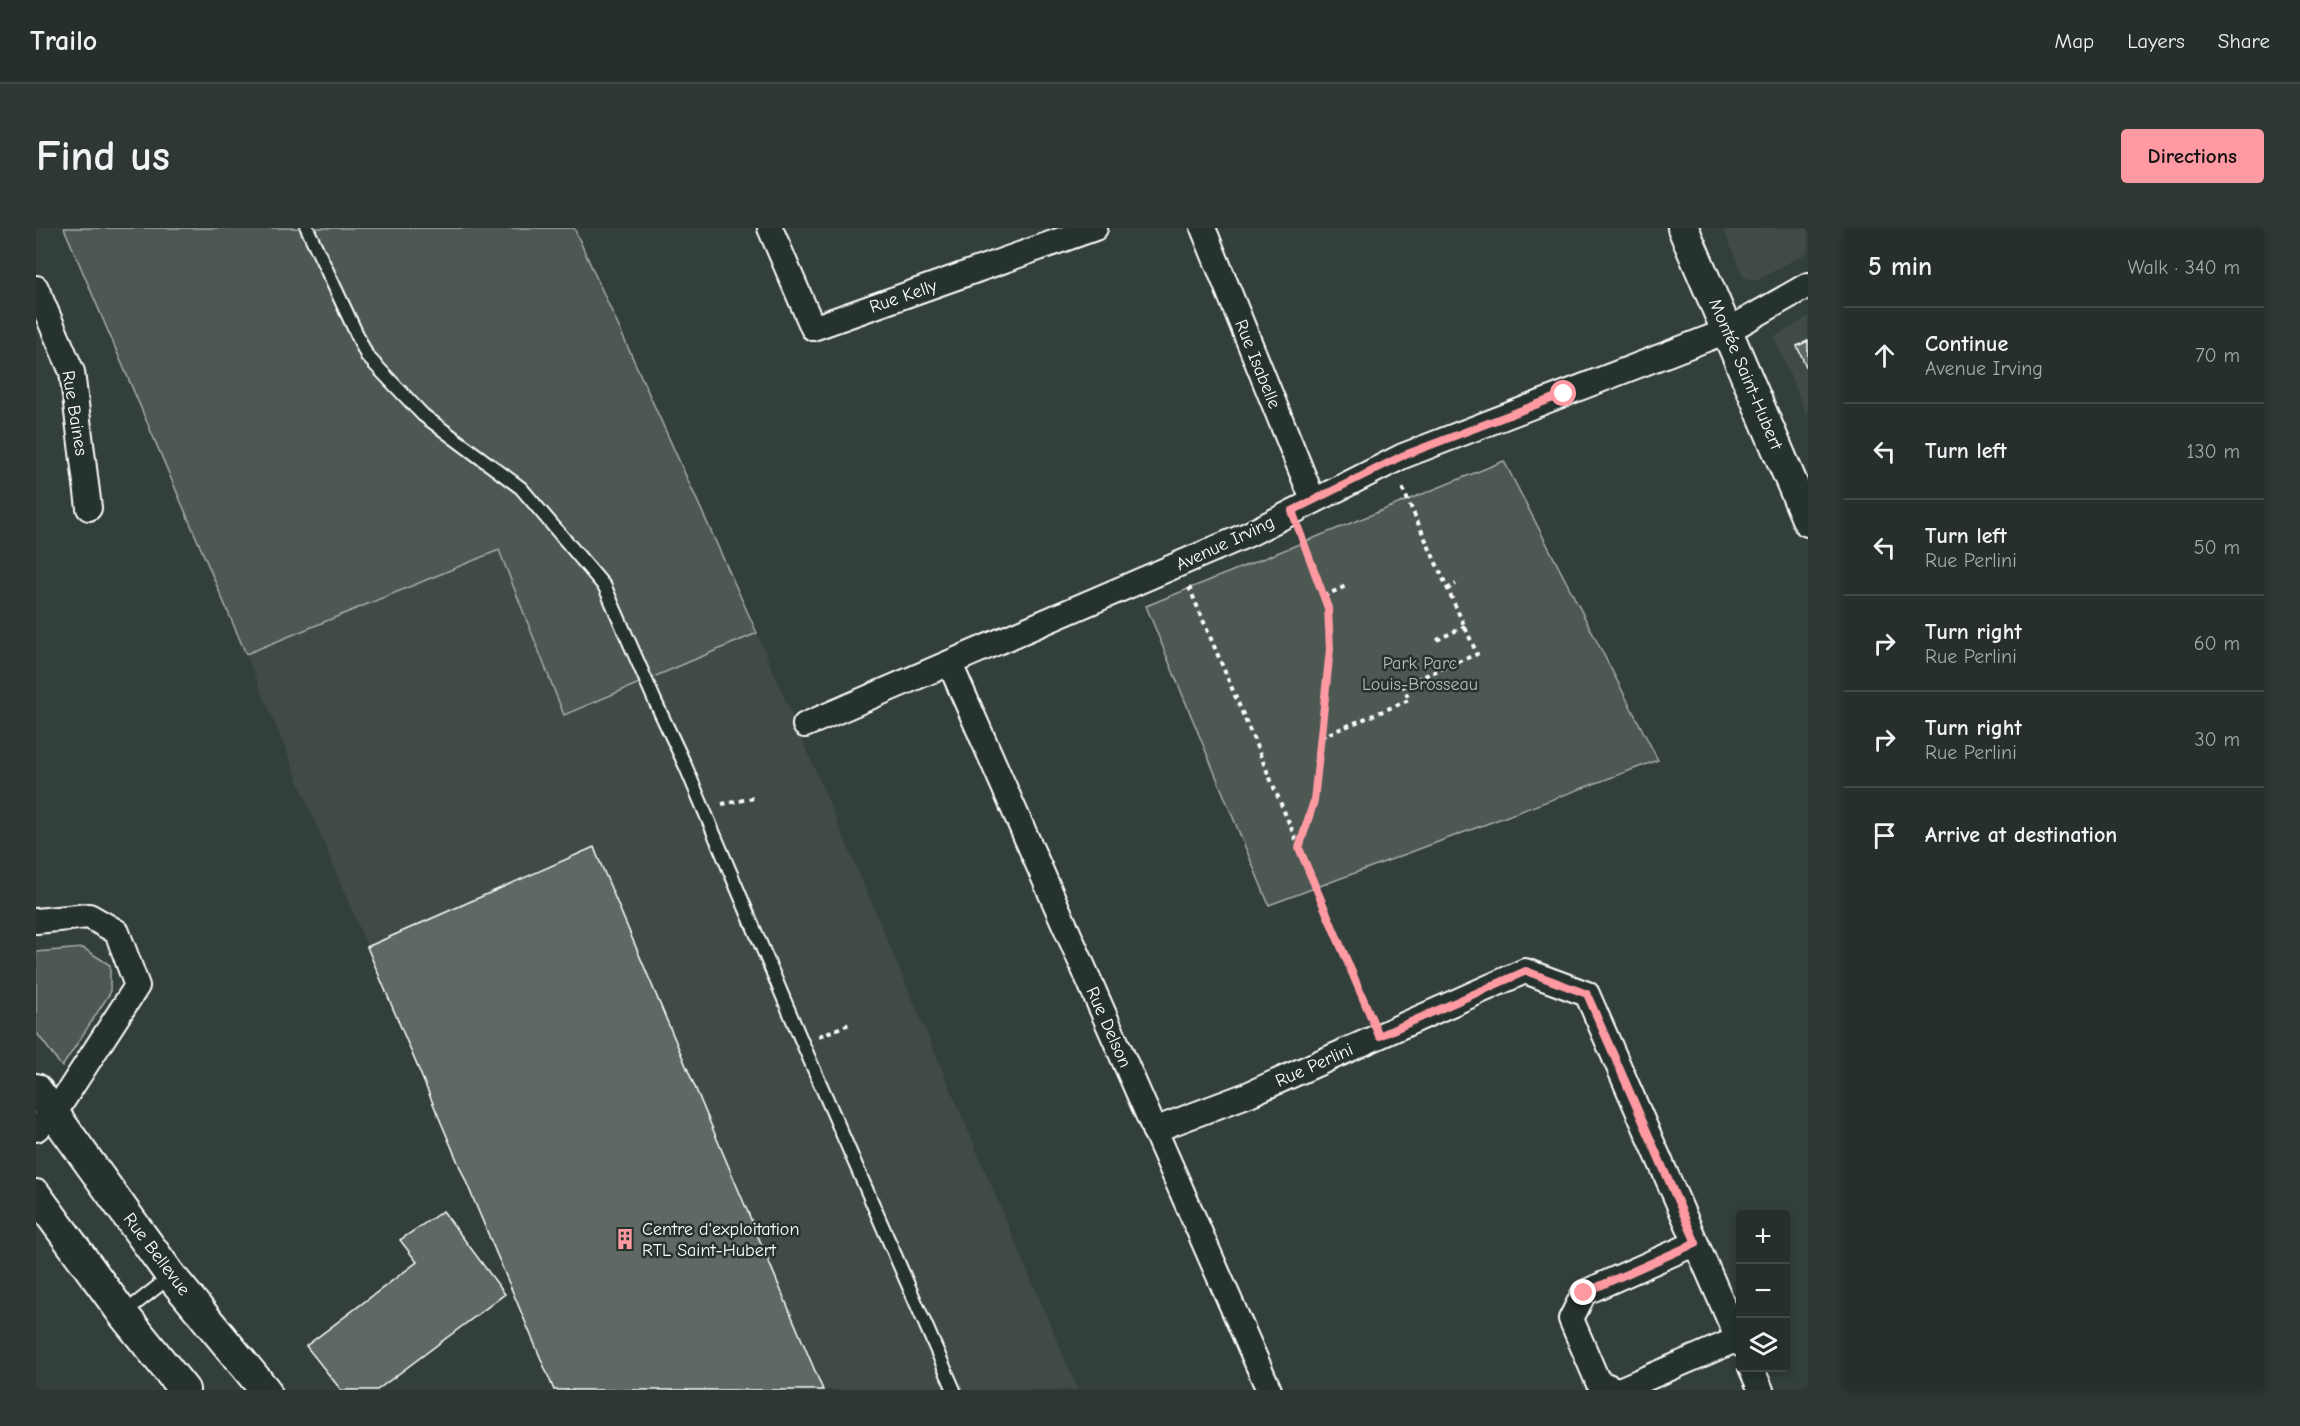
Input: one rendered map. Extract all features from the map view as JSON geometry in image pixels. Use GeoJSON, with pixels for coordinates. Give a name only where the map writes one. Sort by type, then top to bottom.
{"type":"FeatureCollection","features":[{"type":"Feature","properties":{"kind":"street","name":"Rue Kelly"},"geometry":{"type":"LineString","coordinates":[[770,228],[813,328],[1095,228]]}},
{"type":"Feature","properties":{"kind":"street","name":"Rue Isabelle"},"geometry":{"type":"LineString","coordinates":[[1203,228],[1302,505]]}},
{"type":"Feature","properties":{"kind":"street","name":"Montée Saint-Hubert"},"geometry":{"type":"LineString","coordinates":[[1683,228],[1808,521]]}},
{"type":"Feature","properties":{"kind":"street","name":"Avenue Irving"},"geometry":{"type":"LineString","coordinates":[[805,725],[1249,534],[1302,505],[1391,462],[1727,331],[1808,285]]}},
{"type":"Feature","properties":{"kind":"street","name":"Rue Baines"},"geometry":{"type":"LineString","coordinates":[[36,288],[72,372],[89,508]]}},
{"type":"Feature","properties":{"kind":"street","name":"Rue Delson"},"geometry":{"type":"LineString","coordinates":[[950,664],[1269,1390]]}},
{"type":"Feature","properties":{"kind":"street"},"geometry":{"type":"LineString","coordinates":[[36,921],[89,916],[117,932],[137,986],[45,1121]]}},
{"type":"Feature","properties":{"kind":"street","name":"Rue Perlini"},"geometry":{"type":"LineString","coordinates":[[1154,1130],[1247,1095],[1526,971],[1587,994],[1736,1334]]}},
{"type":"Feature","properties":{"kind":"street","name":"Rue Bellevue"},"geometry":{"type":"LineString","coordinates":[[36,1089],[45,1121],[265,1390]]}},
{"type":"Feature","properties":{"kind":"street"},"geometry":{"type":"LineString","coordinates":[[36,1195],[123,1314],[184,1390]]}},
{"type":"Feature","properties":{"kind":"street","name":"Rue Perlini"},"geometry":{"type":"LineString","coordinates":[[1696,1243],[1584,1293],[1571,1319],[1598,1382],[1618,1390],[1736,1342]]}},
{"type":"Feature","properties":{"kind":"street"},"geometry":{"type":"LineString","coordinates":[[1753,1372],[1761,1390]]}},
{"type":"Feature","properties":{"kind":"lane"},"geometry":{"type":"LineString","coordinates":[[307,228],[367,356],[423,415],[521,488],[605,587],[703,807],[802,1042],[954,1390]]}},
{"type":"Feature","properties":{"kind":"lane"},"geometry":{"type":"LineString","coordinates":[[123,1314],[171,1276]]}},
{"type":"Feature","properties":{"kind":"path"},"geometry":{"type":"LineString","coordinates":[[1321,737],[1409,700],[1403,685],[1477,654],[1391,462]]}},
{"type":"Feature","properties":{"kind":"path"},"geometry":{"type":"LineString","coordinates":[[1299,848],[1314,801],[1330,649],[1328,608],[1323,596],[1302,505]]}},
{"type":"Feature","properties":{"kind":"path"},"geometry":{"type":"LineString","coordinates":[[1180,564],[1379,1036]]}},
{"type":"Feature","properties":{"kind":"path"},"geometry":{"type":"LineString","coordinates":[[1447,589],[1456,584]]}},
{"type":"Feature","properties":{"kind":"path"},"geometry":{"type":"LineString","coordinates":[[1323,596],[1346,586]]}},
{"type":"Feature","properties":{"kind":"path"},"geometry":{"type":"LineString","coordinates":[[1437,640],[1465,627]]}},
{"type":"Feature","properties":{"kind":"path"},"geometry":{"type":"LineString","coordinates":[[703,807],[754,798]]}},
{"type":"Feature","properties":{"kind":"path"},"geometry":{"type":"LineString","coordinates":[[802,1042],[852,1023]]}},
{"type":"Feature","properties":{"kind":"shaded area"},"geometry":{"type":"Polygon","coordinates":[[[1723,228],[1808,228],[1808,252],[1756,281],[1743,277],[1723,228]]]}},
{"type":"Feature","properties":{"kind":"shaded area"},"geometry":{"type":"Polygon","coordinates":[[[1808,317],[1808,418],[1774,337],[1808,317]]]}},
{"type":"Feature","properties":{"kind":"shaded area","name":"Centre d'exploitation RTL Saint-Hubert"},"geometry":{"type":"Polygon","coordinates":[[[499,549],[564,715],[757,633],[1078,1390],[554,1390],[246,654],[499,549]]]}},
{"type":"Feature","properties":{"kind":"green space"},"geometry":{"type":"Polygon","coordinates":[[[64,228],[574,228],[757,633],[564,715],[499,550],[246,654],[64,228]]]}},
{"type":"Feature","properties":{"kind":"green space","name":"Park Parc Louis-Brosseau"},"geometry":{"type":"Polygon","coordinates":[[[1504,461],[1658,760],[1269,905],[1146,606],[1504,461]]]}},
{"type":"Feature","properties":{"kind":"green space"},"geometry":{"type":"Polygon","coordinates":[[[83,948],[110,965],[110,993],[62,1067],[36,1032],[36,952],[83,948]]]}},
{"type":"Feature","properties":{"kind":"building"},"geometry":{"type":"Polygon","coordinates":[[[1808,341],[1808,371],[1797,346],[1808,341]]]}},
{"type":"Feature","properties":{"kind":"building","name":"Centre d'exploitation RTL Saint-Hubert"},"geometry":{"type":"Polygon","coordinates":[[[594,847],[823,1390],[554,1390],[367,947],[594,847]]]}},
{"type":"Feature","properties":{"kind":"building"},"geometry":{"type":"Polygon","coordinates":[[[443,1211],[505,1294],[377,1390],[341,1390],[306,1346],[417,1262],[400,1240],[443,1211]]]}},
{"type":"Feature","properties":{"kind":"place","name":"Centre d'exploitation RTL Saint-Hubert"},"geometry":{"type":"Point","coordinates":[625,1239]}},
{"type":"Feature","properties":{"kind":"route"},"geometry":{"type":"LineString","coordinates":[[1564,394],[1402,456],[1292,511],[1328,608],[1330,649],[1314,801],[1299,848],[1379,1036],[1526,971],[1587,994],[1696,1243],[1584,1293]]}}]}
